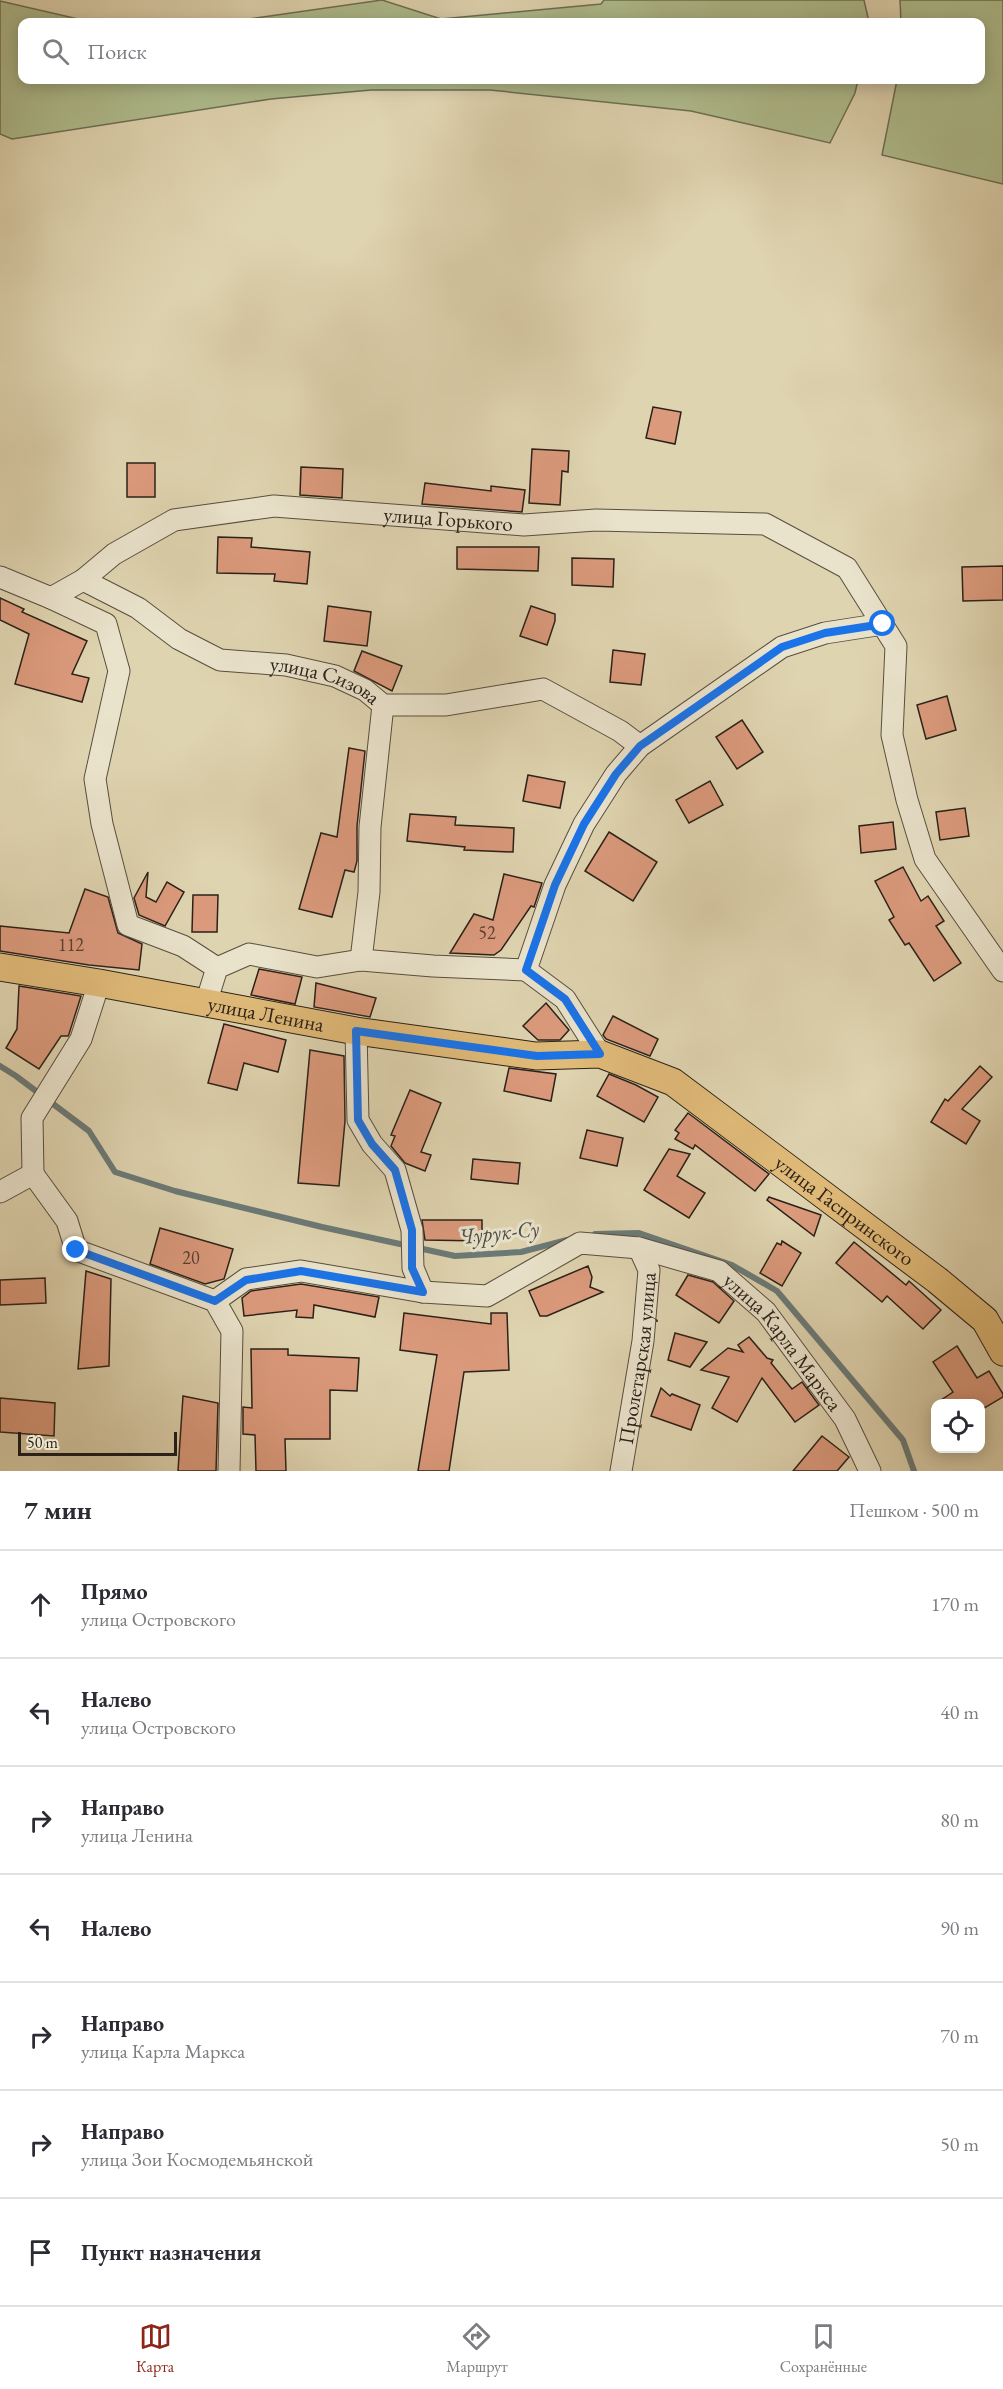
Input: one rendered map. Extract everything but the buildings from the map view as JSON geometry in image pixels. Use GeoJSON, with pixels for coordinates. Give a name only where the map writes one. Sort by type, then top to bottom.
{"type":"FeatureCollection","features":[{"type":"Feature","properties":{"kind":"main road","name":"улица Ленина"},"geometry":{"type":"LineString","coordinates":[[0,967],[356,1031],[537,1056],[600,1054],[673,1082]]}},
{"type":"Feature","properties":{"kind":"main road","name":"улица Гаспринского"},"geometry":{"type":"LineString","coordinates":[[673,1082],[937,1280],[986,1320],[1002,1349]]}},
{"type":"Feature","properties":{"kind":"street","name":"улица Горького"},"geometry":{"type":"LineString","coordinates":[[51,598],[83,580],[114,554],[174,520],[274,506],[524,525],[596,520],[765,524],[847,568],[896,646],[892,735],[907,800],[926,860],[1003,971]]}},
{"type":"Feature","properties":{"kind":"street"},"geometry":{"type":"LineString","coordinates":[[0,577],[106,624],[119,671],[95,778],[102,824],[128,925],[183,946],[217,968]]}},
{"type":"Feature","properties":{"kind":"street","name":"улица Сизова"},"geometry":{"type":"LineString","coordinates":[[83,580],[138,608],[180,639],[220,660],[286,665],[335,676],[365,690],[383,705],[446,705],[543,689],[620,732],[640,746]]}},
{"type":"Feature","properties":{"kind":"street"},"geometry":{"type":"LineString","coordinates":[[526,970],[555,885],[584,824],[616,774],[640,746],[782,647],[825,633],[883,624]]}},
{"type":"Feature","properties":{"kind":"street"},"geometry":{"type":"LineString","coordinates":[[361,960],[369,892],[370,827],[383,705]]}},
{"type":"Feature","properties":{"kind":"street"},"geometry":{"type":"LineString","coordinates":[[206,1003],[217,968],[249,954],[317,967],[361,960],[526,970],[565,999],[600,1054]]}},
{"type":"Feature","properties":{"kind":"street"},"geometry":{"type":"LineString","coordinates":[[99,983],[81,1039],[32,1118],[33,1174],[67,1221],[76,1250],[215,1301],[232,1331],[229,1471]]}},
{"type":"Feature","properties":{"kind":"street"},"geometry":{"type":"LineString","coordinates":[[356,1031],[358,1120],[372,1144],[395,1170],[412,1230],[412,1268],[423,1292]]}},
{"type":"Feature","properties":{"kind":"street"},"geometry":{"type":"LineString","coordinates":[[0,1192],[33,1174]]}},
{"type":"Feature","properties":{"kind":"street","name":"улица Карла Маркса"},"geometry":{"type":"LineString","coordinates":[[215,1301],[246,1280],[301,1271],[423,1292],[487,1296],[580,1243],[639,1248],[719,1271],[766,1312],[845,1419],[870,1471]]}},
{"type":"Feature","properties":{"kind":"street","name":"Пролетарская улица"},"geometry":{"type":"LineString","coordinates":[[621,1471],[643,1341],[649,1270],[639,1248]]}},
{"type":"Feature","properties":{"kind":"green space"},"geometry":{"type":"Polygon","coordinates":[[[382,0],[438,18],[255,18],[382,0]]]}},
{"type":"Feature","properties":{"kind":"green space"},"geometry":{"type":"Polygon","coordinates":[[[604,0],[864,0],[868,18],[452,18],[601,4],[604,0]]]}},
{"type":"Feature","properties":{"kind":"green space"},"geometry":{"type":"Polygon","coordinates":[[[900,0],[1003,0],[1003,184],[882,155],[896,84],[985,84],[985,18],[901,18],[900,0]]]}},
{"type":"Feature","properties":{"kind":"green space"},"geometry":{"type":"Polygon","coordinates":[[[0,1],[74,18],[18,18],[18,84],[857,84],[855,93],[830,143],[691,111],[490,90],[371,90],[271,99],[12,139],[0,134],[0,1]]]}},
{"type":"Feature","properties":{"kind":"waterway","name":"Чурук-Су"},"geometry":{"type":"LineString","coordinates":[[0,1066],[89,1131],[115,1172],[175,1191],[322,1227],[455,1256],[521,1252],[567,1240]]}},
{"type":"Feature","properties":{"kind":"waterway","name":"Чурук-Су"},"geometry":{"type":"LineString","coordinates":[[595,1234],[639,1233],[732,1265],[777,1291],[903,1440],[914,1471]]}},
{"type":"Feature","properties":{"kind":"route"},"geometry":{"type":"LineString","coordinates":[[76,1250],[215,1301],[246,1280],[301,1271],[423,1292],[412,1268],[412,1230],[395,1170],[372,1144],[358,1120],[356,1031],[537,1056],[600,1054],[565,999],[526,970],[555,885],[584,824],[616,774],[640,746],[782,647],[825,633],[883,624]]}}]}
